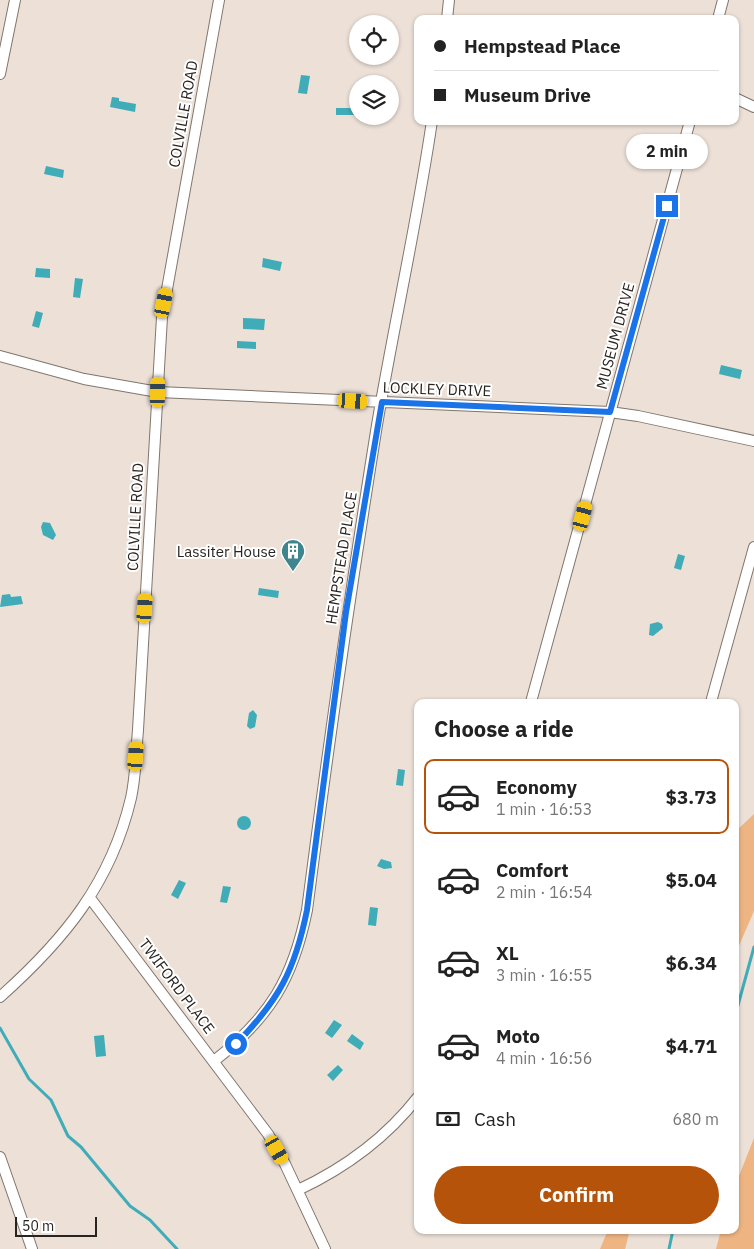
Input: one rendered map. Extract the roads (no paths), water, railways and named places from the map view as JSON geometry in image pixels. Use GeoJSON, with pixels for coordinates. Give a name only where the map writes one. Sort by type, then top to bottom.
{"type":"FeatureCollection","features":[{"type":"Feature","properties":{"kind":"street"},"geometry":{"type":"LineString","coordinates":[[0,74],[15,0]]}},
{"type":"Feature","properties":{"kind":"street","name":"COLVILLE ROAD"},"geometry":{"type":"LineString","coordinates":[[0,997],[40,959],[72,923],[90,898],[115,850],[131,797],[135,775],[159,348],[164,303],[219,0]]}},
{"type":"Feature","properties":{"kind":"street"},"geometry":{"type":"LineString","coordinates":[[447,15],[448,0]]}},
{"type":"Feature","properties":{"kind":"street"},"geometry":{"type":"LineString","coordinates":[[719,15],[723,0]]}},
{"type":"Feature","properties":{"kind":"street"},"geometry":{"type":"LineString","coordinates":[[739,100],[754,108]]}},
{"type":"Feature","properties":{"kind":"street","name":"HEMPSTEAD PLACE"},"geometry":{"type":"LineString","coordinates":[[214,1061],[236,1044],[265,1012],[287,978],[300,946],[307,910],[346,612],[431,125]]}},
{"type":"Feature","properties":{"kind":"street","name":"MUSEUM DRIVE"},"geometry":{"type":"LineString","coordinates":[[532,699],[689,125]]}},
{"type":"Feature","properties":{"kind":"street","name":"LOCKLEY DRIVE"},"geometry":{"type":"LineString","coordinates":[[0,356],[86,380],[158,392],[610,412],[638,416],[754,441]]}},
{"type":"Feature","properties":{"kind":"street"},"geometry":{"type":"LineString","coordinates":[[712,699],[754,546]]}},
{"type":"Feature","properties":{"kind":"street","name":"TWIFORD PLACE"},"geometry":{"type":"LineString","coordinates":[[90,898],[268,1134],[298,1190],[325,1249]]}},
{"type":"Feature","properties":{"kind":"street"},"geometry":{"type":"LineString","coordinates":[[298,1190],[330,1174],[361,1153],[387,1130],[414,1101]]}},
{"type":"Feature","properties":{"kind":"street"},"geometry":{"type":"LineString","coordinates":[[0,1157],[32,1249]]}},
{"type":"Feature","properties":{"kind":"water"},"geometry":{"type":"Polygon","coordinates":[[[301,75],[310,76],[307,94],[298,93],[301,75]]]}},
{"type":"Feature","properties":{"kind":"water"},"geometry":{"type":"Polygon","coordinates":[[[112,97],[119,98],[119,101],[136,104],[135,112],[110,107],[112,97]]]}},
{"type":"Feature","properties":{"kind":"water"},"geometry":{"type":"Polygon","coordinates":[[[336,108],[349,108],[349,115],[336,115],[336,108]]]}},
{"type":"Feature","properties":{"kind":"water"},"geometry":{"type":"Polygon","coordinates":[[[46,166],[64,170],[63,178],[44,174],[46,166]]]}},
{"type":"Feature","properties":{"kind":"water"},"geometry":{"type":"Polygon","coordinates":[[[263,258],[282,262],[280,271],[262,267],[263,258]]]}},
{"type":"Feature","properties":{"kind":"water"},"geometry":{"type":"Polygon","coordinates":[[[36,268],[50,269],[50,278],[35,277],[36,268]]]}},
{"type":"Feature","properties":{"kind":"water"},"geometry":{"type":"Polygon","coordinates":[[[75,278],[83,279],[80,298],[73,297],[75,278]]]}},
{"type":"Feature","properties":{"kind":"water"},"geometry":{"type":"Polygon","coordinates":[[[36,311],[43,313],[39,328],[32,326],[36,311]]]}},
{"type":"Feature","properties":{"kind":"water"},"geometry":{"type":"Polygon","coordinates":[[[243,318],[265,319],[264,330],[243,329],[243,318]]]}},
{"type":"Feature","properties":{"kind":"water"},"geometry":{"type":"Polygon","coordinates":[[[237,341],[256,342],[256,349],[237,348],[237,341]]]}},
{"type":"Feature","properties":{"kind":"water"},"geometry":{"type":"Polygon","coordinates":[[[721,365],[742,370],[740,379],[719,374],[721,365]]]}},
{"type":"Feature","properties":{"kind":"water"},"geometry":{"type":"Polygon","coordinates":[[[43,522],[50,523],[56,535],[53,540],[43,535],[41,527],[43,522]]]}},
{"type":"Feature","properties":{"kind":"water"},"geometry":{"type":"Polygon","coordinates":[[[678,554],[685,556],[681,570],[674,568],[678,554]]]}},
{"type":"Feature","properties":{"kind":"water"},"geometry":{"type":"Polygon","coordinates":[[[259,588],[279,591],[278,598],[258,595],[259,588]]]}},
{"type":"Feature","properties":{"kind":"water"},"geometry":{"type":"Polygon","coordinates":[[[10,594],[11,597],[21,596],[23,604],[0,607],[2,595],[10,594]]]}},
{"type":"Feature","properties":{"kind":"water"},"geometry":{"type":"Polygon","coordinates":[[[658,622],[662,624],[663,628],[653,636],[649,635],[650,624],[658,622]]]}},
{"type":"Feature","properties":{"kind":"water"},"geometry":{"type":"Polygon","coordinates":[[[253,710],[257,715],[255,727],[250,729],[247,726],[249,713],[253,710]]]}},
{"type":"Feature","properties":{"kind":"water"},"geometry":{"type":"Polygon","coordinates":[[[398,769],[405,770],[403,786],[396,785],[398,769]]]}},
{"type":"Feature","properties":{"kind":"water"},"geometry":{"type":"Polygon","coordinates":[[[244,816],[249,818],[251,823],[249,828],[244,830],[239,828],[237,823],[239,818],[244,816]]]}},
{"type":"Feature","properties":{"kind":"water"},"geometry":{"type":"Polygon","coordinates":[[[381,859],[391,862],[392,868],[384,869],[377,866],[381,859]]]}},
{"type":"Feature","properties":{"kind":"water"},"geometry":{"type":"Polygon","coordinates":[[[179,880],[186,883],[178,899],[171,895],[179,880]]]}},
{"type":"Feature","properties":{"kind":"water"},"geometry":{"type":"Polygon","coordinates":[[[223,886],[231,887],[227,903],[220,902],[223,886]]]}},
{"type":"Feature","properties":{"kind":"water"},"geometry":{"type":"Polygon","coordinates":[[[370,907],[378,908],[376,926],[368,925],[370,907]]]}},
{"type":"Feature","properties":{"kind":"water"},"geometry":{"type":"Polygon","coordinates":[[[334,1020],[342,1025],[332,1038],[325,1033],[334,1020]]]}},
{"type":"Feature","properties":{"kind":"water"},"geometry":{"type":"Polygon","coordinates":[[[352,1034],[364,1043],[360,1050],[347,1041],[352,1034]]]}},
{"type":"Feature","properties":{"kind":"water"},"geometry":{"type":"Polygon","coordinates":[[[104,1035],[106,1056],[96,1057],[94,1036],[104,1035]]]}},
{"type":"Feature","properties":{"kind":"water"},"geometry":{"type":"Polygon","coordinates":[[[338,1065],[343,1070],[333,1081],[327,1075],[338,1065]]]}},
{"type":"Feature","properties":{"kind":"waterway"},"geometry":{"type":"LineString","coordinates":[[739,1001],[754,947]]}},
{"type":"Feature","properties":{"kind":"waterway"},"geometry":{"type":"LineString","coordinates":[[0,1028],[29,1079],[51,1100],[68,1136],[81,1147],[130,1206],[150,1220],[177,1249]]}},
{"type":"Feature","properties":{"kind":"waterway"},"geometry":{"type":"LineString","coordinates":[[669,1249],[672,1234]]}},
{"type":"Feature","properties":{"kind":"place","name":"Lassiter House"},"geometry":{"type":"Point","coordinates":[293,572]}}]}
